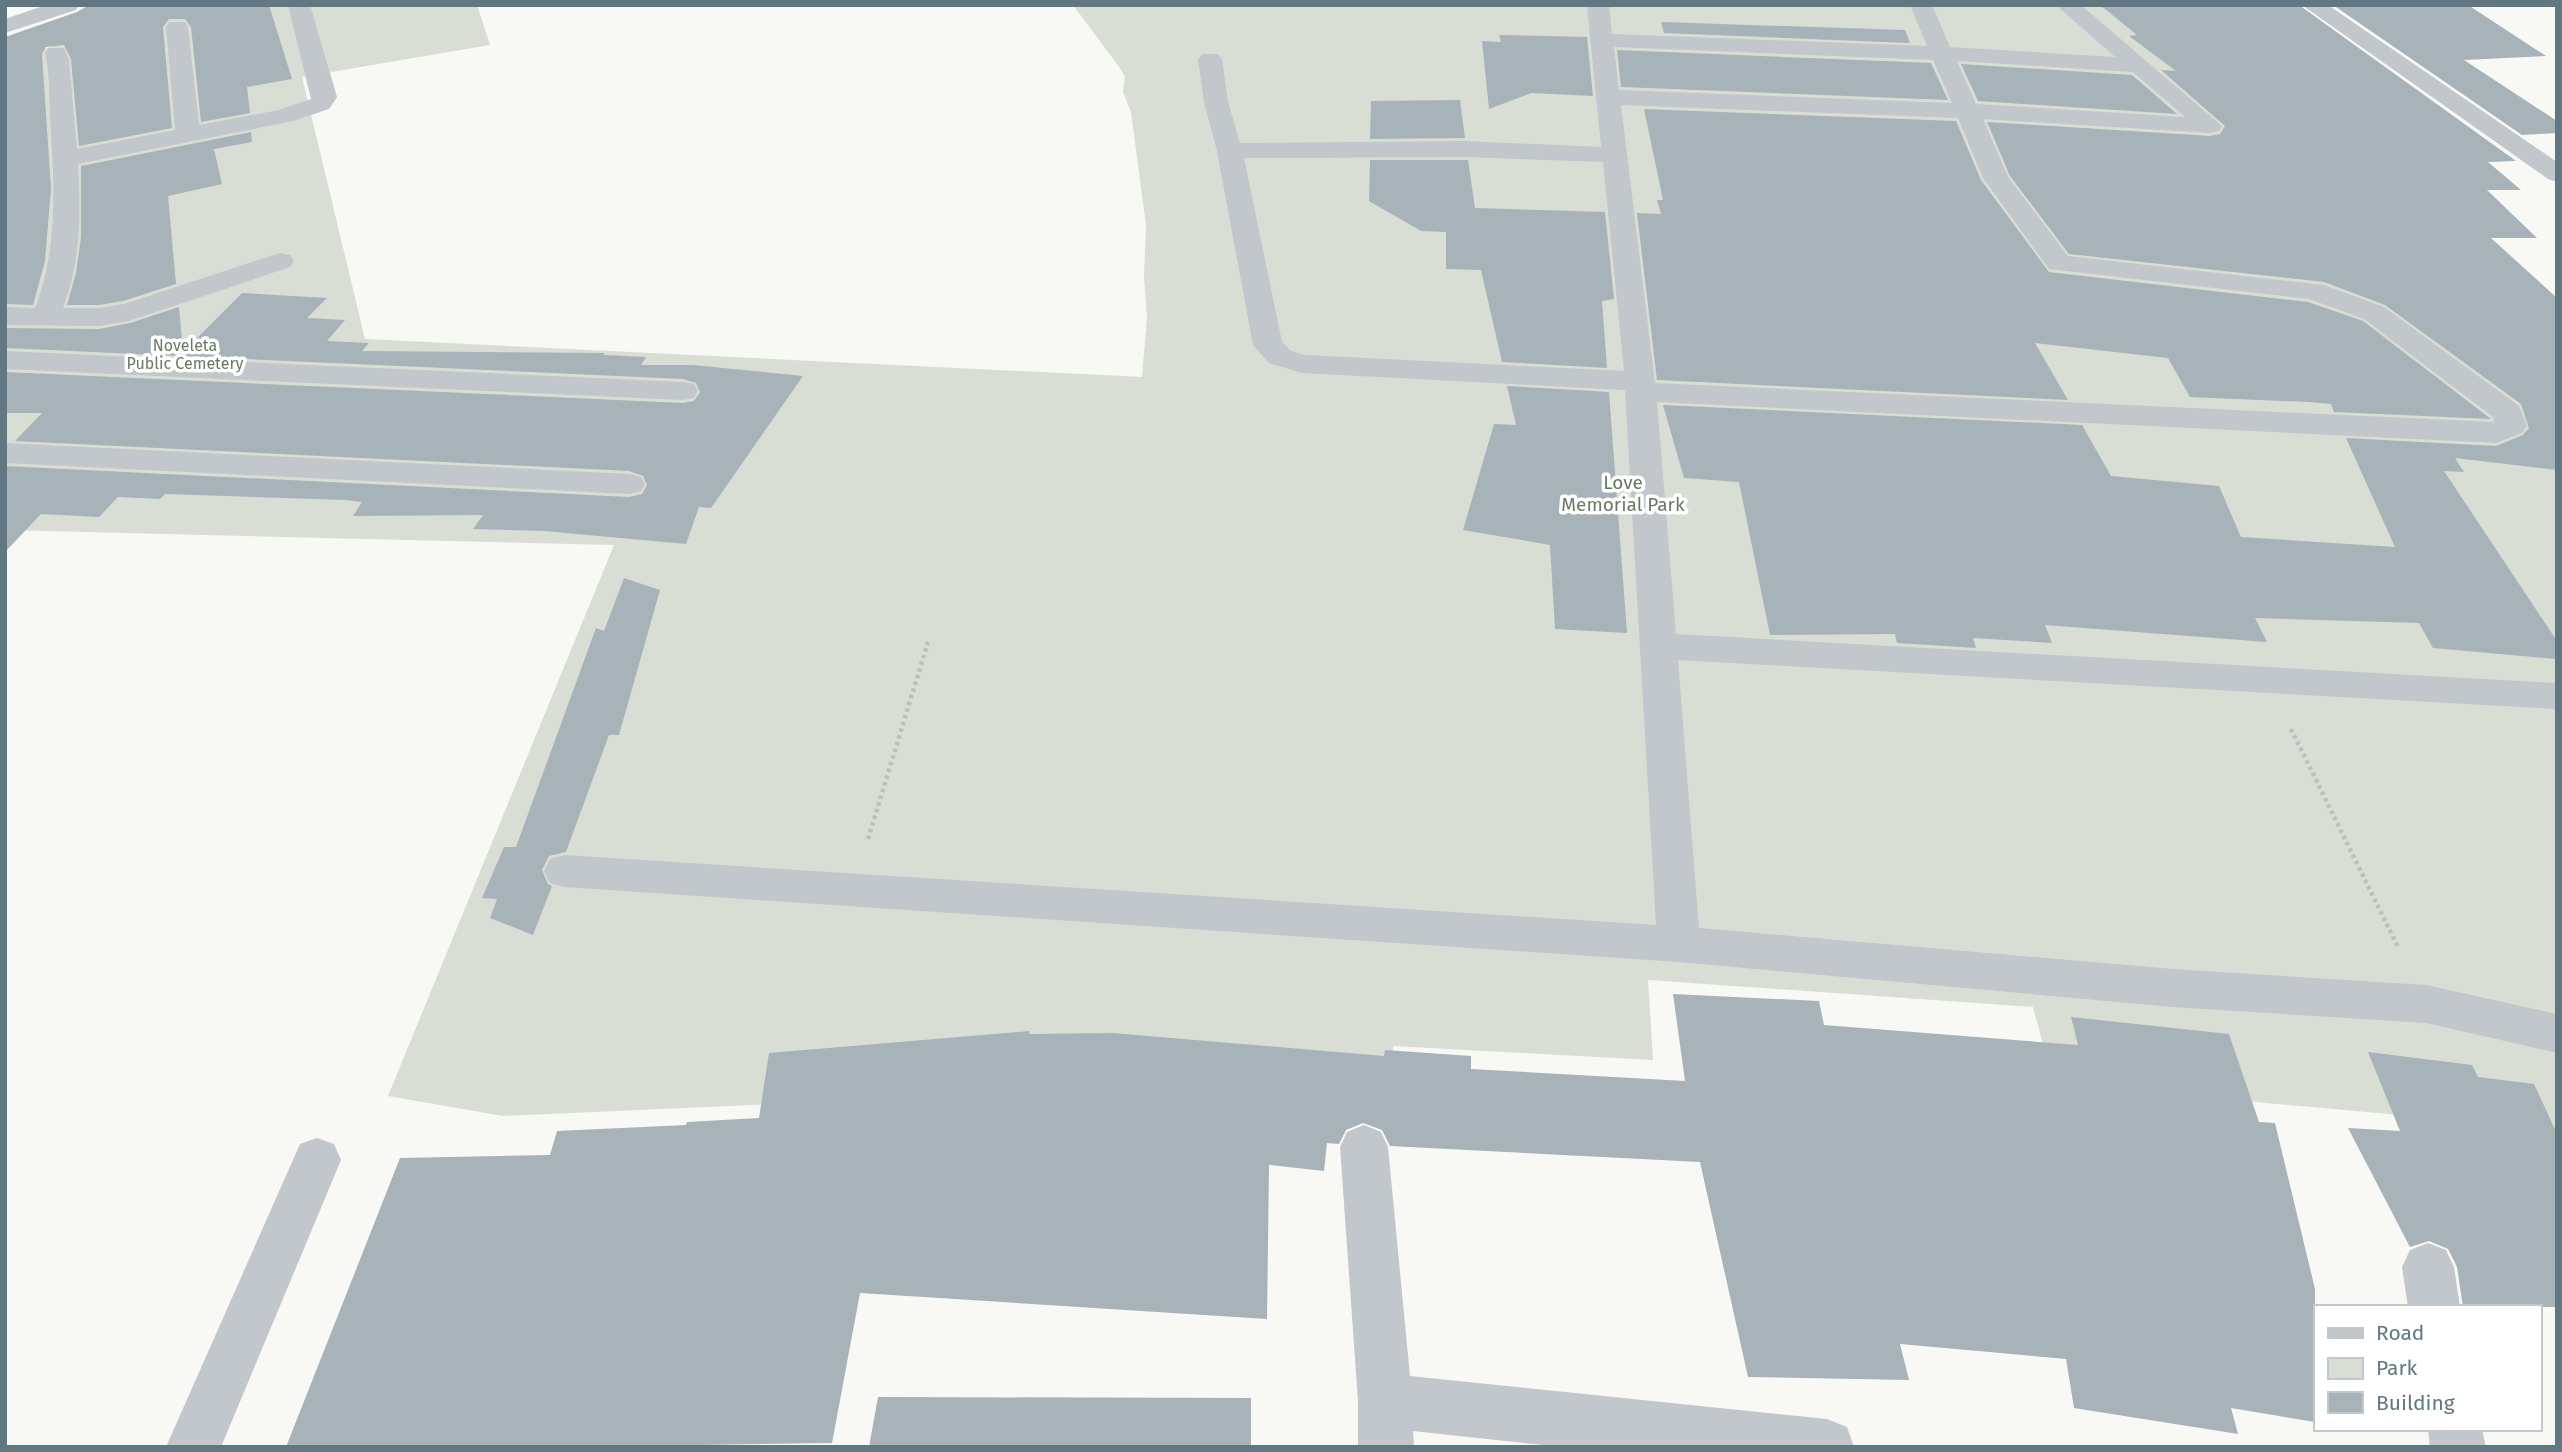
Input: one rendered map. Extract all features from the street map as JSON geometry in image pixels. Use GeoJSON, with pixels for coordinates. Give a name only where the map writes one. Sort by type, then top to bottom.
{"type":"FeatureCollection","features":[{"type":"Feature","properties":{"kind":"street"},"geometry":{"type":"LineString","coordinates":[[5,26],[68,5]]}},
{"type":"Feature","properties":{"kind":"street"},"geometry":{"type":"LineString","coordinates":[[65,159],[284,116],[320,104],[325,97],[299,5]]}},
{"type":"Feature","properties":{"kind":"street"},"geometry":{"type":"LineString","coordinates":[[1598,5],[1640,387],[1679,944]]}},
{"type":"Feature","properties":{"kind":"street"},"geometry":{"type":"LineString","coordinates":[[1210,58],[1216,102],[1230,151],[1268,345],[1280,357],[1302,365],[1640,387],[2496,433],[2511,426],[2508,413],[2374,313],[2314,291],[2059,263],[1996,178],[1921,5]]}},
{"type":"Feature","properties":{"kind":"street"},"geometry":{"type":"LineString","coordinates":[[1608,97],[1966,111],[2210,126],[2067,5]]}},
{"type":"Feature","properties":{"kind":"street"},"geometry":{"type":"LineString","coordinates":[[2313,5],[2557,174]]}},
{"type":"Feature","properties":{"kind":"street"},"geometry":{"type":"LineString","coordinates":[[177,27],[188,135]]}},
{"type":"Feature","properties":{"kind":"street"},"geometry":{"type":"LineString","coordinates":[[1601,40],[1941,53],[2141,66]]}},
{"type":"Feature","properties":{"kind":"street"},"geometry":{"type":"LineString","coordinates":[[45,318],[52,302],[66,234],[65,159],[56,52]]}},
{"type":"Feature","properties":{"kind":"street"},"geometry":{"type":"LineString","coordinates":[[1230,151],[1465,149],[1615,155]]}},
{"type":"Feature","properties":{"kind":"street"},"geometry":{"type":"LineString","coordinates":[[5,316],[99,317],[129,312],[280,261]]}},
{"type":"Feature","properties":{"kind":"street"},"geometry":{"type":"LineString","coordinates":[[5,360],[684,391]]}},
{"type":"Feature","properties":{"kind":"street"},"geometry":{"type":"LineString","coordinates":[[5,453],[629,484]]}},
{"type":"Feature","properties":{"kind":"street"},"geometry":{"type":"LineString","coordinates":[[1658,646],[2557,696]]}},
{"type":"Feature","properties":{"kind":"street"},"geometry":{"type":"LineString","coordinates":[[565,871],[1679,944],[2173,988],[2426,1004],[2557,1034]]}},
{"type":"Feature","properties":{"kind":"street"},"geometry":{"type":"LineString","coordinates":[[1364,1147],[1386,1424],[1828,1447]]}},
{"type":"Feature","properties":{"kind":"street"},"geometry":{"type":"LineString","coordinates":[[194,1447],[317,1160]]}},
{"type":"Feature","properties":{"kind":"path"},"geometry":{"type":"LineString","coordinates":[[852,890],[928,642]]}},
{"type":"Feature","properties":{"kind":"path"},"geometry":{"type":"LineString","coordinates":[[2268,682],[2426,1004]]}},
{"type":"Feature","properties":{"kind":"green space","name":"Love Memorial Park"},"geometry":{"type":"Polygon","coordinates":[[[161,5],[477,5],[490,45],[302,77],[365,339],[1142,377],[1147,317],[1144,277],[1146,225],[1131,112],[1123,92],[1125,77],[1073,5],[2127,5],[2380,268],[2557,391],[2557,1129],[2265,1103],[2051,1074],[2033,1007],[1648,980],[1653,1060],[1393,1046],[1393,1110],[1092,1090],[503,1116],[388,1096],[614,545],[5,530],[5,64],[161,5]]]}},
{"type":"Feature","properties":{"kind":"building"},"geometry":{"type":"Polygon","coordinates":[[[89,5],[269,5],[292,79],[247,87],[250,113],[201,122],[191,27],[185,19],[169,19],[163,27],[172,128],[79,146],[71,59],[64,45],[46,47],[42,54],[51,189],[45,261],[33,305],[5,304],[5,37],[77,12],[89,5]]]}},
{"type":"Feature","properties":{"kind":"building"},"geometry":{"type":"Polygon","coordinates":[[[2100,5],[2299,5],[2516,161],[2488,162],[2521,190],[2487,190],[2537,238],[2491,238],[2557,298],[2557,470],[2455,458],[2464,472],[2444,471],[2557,641],[2557,659],[2433,648],[2419,623],[2255,618],[2267,642],[2045,625],[2052,643],[1973,638],[1976,648],[1897,643],[1895,634],[1770,635],[1739,482],[1684,478],[1663,405],[2082,425],[2111,476],[2219,486],[2241,537],[2395,547],[2346,438],[2496,446],[2523,435],[2529,428],[2521,404],[2385,305],[2324,282],[2069,254],[2010,176],[1987,122],[2210,136],[2220,134],[2225,126],[2161,70],[2176,71],[2129,36],[2137,35],[2100,5]]]}},
{"type":"Feature","properties":{"kind":"building"},"geometry":{"type":"Polygon","coordinates":[[[2333,5],[2468,5],[2546,56],[2464,60],[2557,121],[2557,133],[2522,135],[2333,5]]]}},
{"type":"Feature","properties":{"kind":"building"},"geometry":{"type":"Polygon","coordinates":[[[1661,22],[1905,30],[1910,43],[1664,33],[1661,22]]]}},
{"type":"Feature","properties":{"kind":"building"},"geometry":{"type":"Polygon","coordinates":[[[1499,35],[1587,37],[1593,96],[1531,93],[1489,109],[1482,41],[1501,42],[1499,35]]]}},
{"type":"Feature","properties":{"kind":"building"},"geometry":{"type":"Polygon","coordinates":[[[1617,50],[1931,63],[1948,100],[1621,87],[1617,50]]]}},
{"type":"Feature","properties":{"kind":"building"},"geometry":{"type":"Polygon","coordinates":[[[1961,64],[2132,75],[2177,114],[1978,101],[1961,64]]]}},
{"type":"Feature","properties":{"kind":"building"},"geometry":{"type":"Polygon","coordinates":[[[1460,100],[1465,138],[1370,139],[1371,101],[1460,100]]]}},
{"type":"Feature","properties":{"kind":"building"},"geometry":{"type":"Polygon","coordinates":[[[1644,109],[1956,121],[1981,180],[2049,272],[2308,302],[2363,321],[2491,419],[2334,412],[2331,404],[2190,397],[2168,358],[2035,343],[2068,400],[1657,380],[1637,213],[1661,214],[1657,200],[1663,200],[1644,109]]]}},
{"type":"Feature","properties":{"kind":"building"},"geometry":{"type":"Polygon","coordinates":[[[251,132],[252,142],[214,149],[222,184],[168,196],[176,284],[123,301],[99,305],[67,305],[76,273],[81,237],[81,166],[251,132]]]}},
{"type":"Feature","properties":{"kind":"building"},"geometry":{"type":"Polygon","coordinates":[[[1370,160],[1468,160],[1475,208],[1605,212],[1614,299],[1602,301],[1607,368],[1502,362],[1481,270],[1446,269],[1446,232],[1421,231],[1369,201],[1370,160]]]}},
{"type":"Feature","properties":{"kind":"building"},"geometry":{"type":"Polygon","coordinates":[[[242,293],[327,298],[307,318],[345,320],[327,341],[369,343],[362,351],[605,353],[603,355],[646,357],[641,365],[693,365],[803,376],[711,508],[699,507],[686,544],[544,531],[473,529],[483,515],[353,516],[362,502],[346,500],[165,494],[160,499],[118,497],[99,517],[41,514],[5,552],[5,466],[629,497],[642,494],[647,485],[643,476],[629,471],[15,441],[42,413],[5,413],[5,372],[683,403],[694,401],[700,392],[696,383],[683,379],[5,348],[5,328],[99,329],[130,323],[179,307],[183,352],[242,293]]]}},
{"type":"Feature","properties":{"kind":"building"},"geometry":{"type":"Polygon","coordinates":[[[1507,386],[1609,392],[1627,633],[1555,629],[1550,545],[1463,530],[1494,424],[1516,425],[1507,386]]]}},
{"type":"Feature","properties":{"kind":"building"},"geometry":{"type":"Polygon","coordinates":[[[624,578],[660,590],[619,735],[609,735],[566,852],[549,856],[542,870],[548,884],[552,886],[533,935],[490,918],[497,899],[482,898],[504,847],[516,847],[596,628],[604,631],[624,578]]]}},
{"type":"Feature","properties":{"kind":"building"},"geometry":{"type":"Polygon","coordinates":[[[1673,994],[1819,1001],[1824,1025],[2078,1045],[2071,1017],[2229,1034],[2259,1122],[2275,1123],[2315,1289],[2314,1422],[2231,1408],[2238,1434],[2074,1408],[2066,1359],[1900,1344],[1909,1380],[1748,1377],[1700,1162],[1390,1146],[1382,1130],[1363,1123],[1346,1130],[1339,1144],[1327,1143],[1324,1171],[1269,1165],[1267,1319],[860,1293],[832,1443],[286,1447],[400,1158],[550,1155],[557,1131],[686,1125],[687,1122],[759,1118],[769,1053],[1030,1031],[1029,1034],[1112,1033],[1384,1056],[1385,1050],[1471,1056],[1471,1069],[1685,1081],[1673,994]]]}},
{"type":"Feature","properties":{"kind":"building"},"geometry":{"type":"Polygon","coordinates":[[[2368,1052],[2472,1065],[2478,1077],[2534,1084],[2557,1134],[2557,1307],[2463,1305],[2457,1267],[2448,1249],[2429,1241],[2410,1247],[2348,1128],[2400,1131],[2368,1052]]]}},
{"type":"Feature","properties":{"kind":"building"},"geometry":{"type":"Polygon","coordinates":[[[878,1397],[1251,1398],[1251,1447],[869,1447],[878,1397]]]}},
{"type":"Feature","properties":{"kind":"park label","name":"Noveleta Public Cemetery"},"geometry":{"type":"Point","coordinates":[185,354]}}]}
